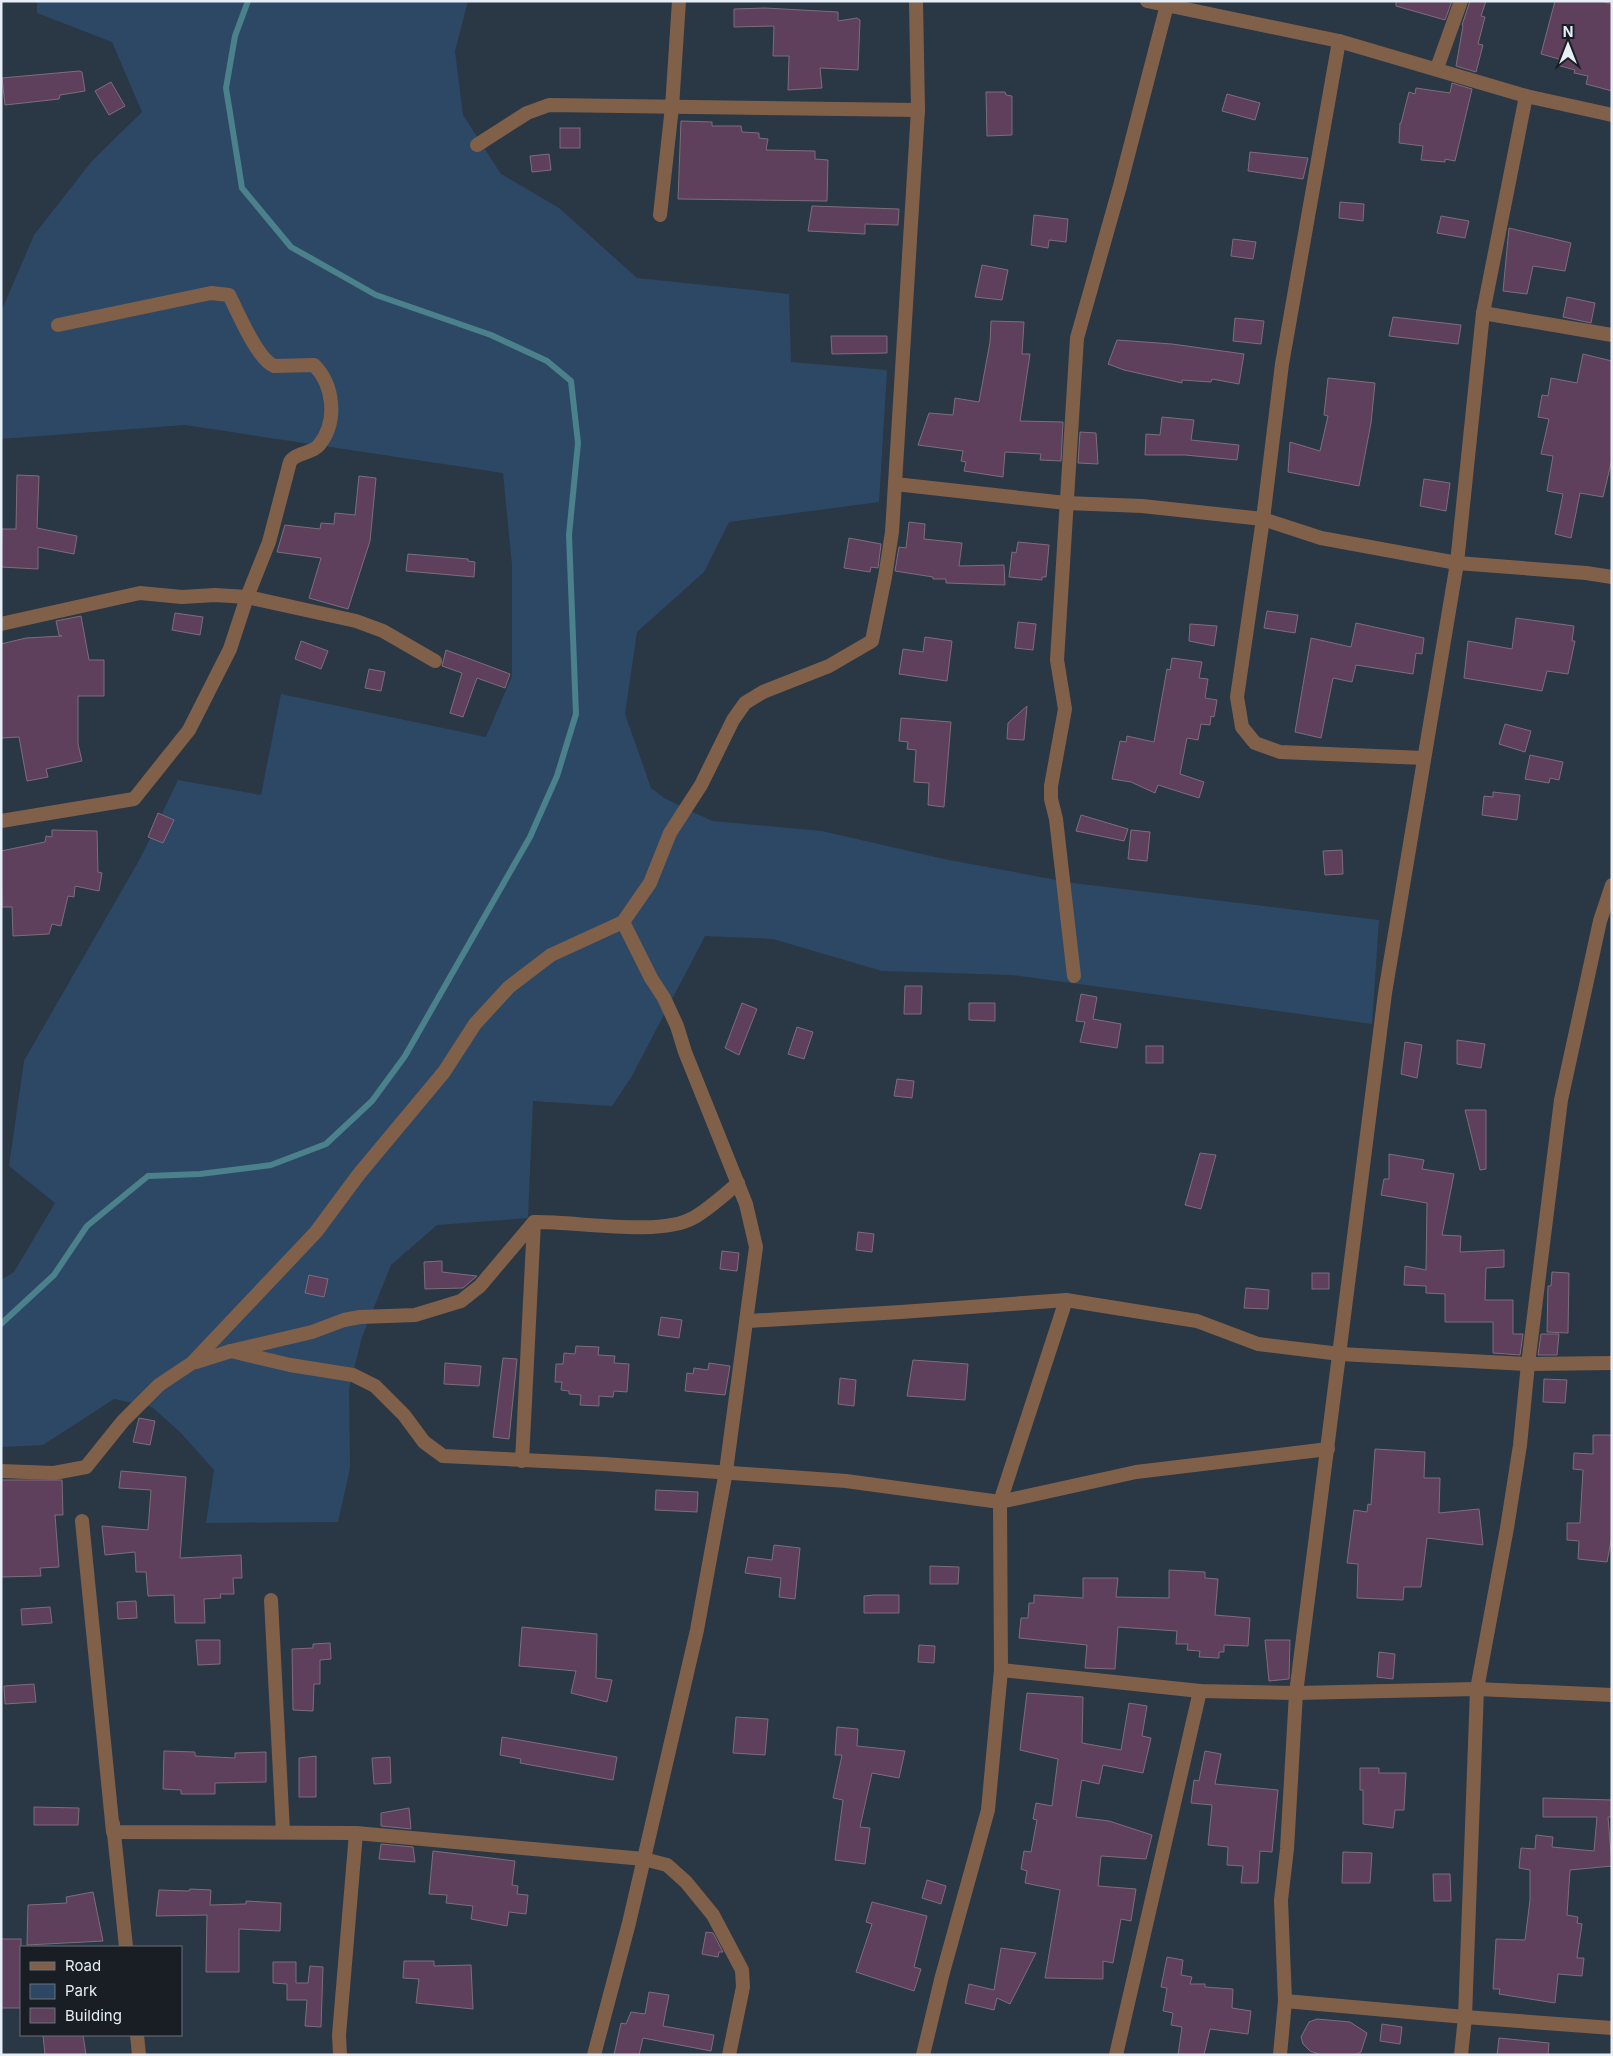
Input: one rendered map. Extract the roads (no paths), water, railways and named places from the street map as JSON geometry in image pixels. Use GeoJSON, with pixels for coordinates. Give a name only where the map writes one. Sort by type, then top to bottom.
{"type":"FeatureCollection","features":[{"type":"Feature","properties":{"kind":"street"},"geometry":{"type":"LineString","coordinates":[[660,215],[672,107],[679,1]]}},
{"type":"Feature","properties":{"kind":"street"},"geometry":{"type":"LineString","coordinates":[[1,1472],[54,1473],[86,1467],[135,1409],[159,1385],[192,1363],[316,1232],[359,1174],[444,1072],[475,1024],[510,987],[552,955],[623,922],[650,884],[670,834],[701,785],[733,720],[745,703],[763,692],[829,666],[872,641],[892,532],[918,110],[916,1]]}},
{"type":"Feature","properties":{"kind":"street"},"geometry":{"type":"LineString","coordinates":[[1147,1],[1168,3],[1339,41],[1437,68],[1526,96],[1612,115]]}},
{"type":"Feature","properties":{"kind":"street"},"geometry":{"type":"LineString","coordinates":[[1437,68],[1461,1]]}},
{"type":"Feature","properties":{"kind":"street"},"geometry":{"type":"LineString","coordinates":[[1074,976],[1056,819],[1051,799],[1051,786],[1065,709],[1057,660],[1077,338],[1120,186],[1168,3]]}},
{"type":"Feature","properties":{"kind":"street"},"geometry":{"type":"LineString","coordinates":[[1339,41],[1282,364],[1263,519],[1237,697],[1242,727],[1254,743],[1280,752],[1424,758]]}},
{"type":"Feature","properties":{"kind":"street"},"geometry":{"type":"LineString","coordinates":[[1280,2055],[1285,2001],[1281,1900],[1296,1693],[1385,993],[1457,563],[1483,313],[1526,96]]}},
{"type":"Feature","properties":{"kind":"street"},"geometry":{"type":"LineString","coordinates":[[478,145],[527,114],[549,105],[918,110]]}},
{"type":"Feature","properties":{"kind":"street"},"geometry":{"type":"LineString","coordinates":[[1,821],[134,799],[188,730],[230,649],[247,597],[269,542],[290,462],[293,458],[319,446],[328,428],[332,411],[328,387],[322,373],[314,365],[274,366],[269,364],[259,351],[229,295],[211,293],[58,324]]}},
{"type":"Feature","properties":{"kind":"street"},"geometry":{"type":"LineString","coordinates":[[1483,313],[1612,335]]}},
{"type":"Feature","properties":{"kind":"street"},"geometry":{"type":"LineString","coordinates":[[895,484],[1066,503],[1142,506],[1263,519],[1321,538],[1457,563],[1586,573],[1612,577]]}},
{"type":"Feature","properties":{"kind":"street"},"geometry":{"type":"LineString","coordinates":[[1,624],[140,593],[182,597],[247,597],[374,628],[436,661]]}},
{"type":"Feature","properties":{"kind":"street"},"geometry":{"type":"LineString","coordinates":[[1462,2055],[1465,2017],[1476,1689],[1509,1519],[1520,1445],[1528,1364],[1561,1100],[1596,940],[1612,885]]}},
{"type":"Feature","properties":{"kind":"street"},"geometry":{"type":"LineString","coordinates":[[594,2055],[644,1859],[697,1630],[726,1471],[748,1321],[756,1247],[746,1204],[685,1052],[677,1026],[623,922]]}},
{"type":"Feature","properties":{"kind":"street"},"geometry":{"type":"LineString","coordinates":[[192,1363],[230,1351],[312,1332],[344,1320],[360,1317],[415,1316],[461,1301],[480,1286],[534,1222],[560,1221],[594,1225],[666,1227],[692,1219],[738,1183]]}},
{"type":"Feature","properties":{"kind":"street"},"geometry":{"type":"LineString","coordinates":[[522,1460],[534,1222]]}},
{"type":"Feature","properties":{"kind":"street"},"geometry":{"type":"LineString","coordinates":[[923,2055],[942,1976],[988,1810],[1001,1670],[1000,1502],[1066,1300]]}},
{"type":"Feature","properties":{"kind":"street"},"geometry":{"type":"LineString","coordinates":[[748,1321],[1066,1300],[1197,1321],[1258,1344],[1340,1354],[1528,1364],[1612,1363]]}},
{"type":"Feature","properties":{"kind":"street"},"geometry":{"type":"LineString","coordinates":[[230,1351],[290,1365],[353,1375],[375,1386],[404,1415],[424,1442],[443,1456],[726,1471],[846,1481],[1000,1502],[1136,1472],[1328,1449]]}},
{"type":"Feature","properties":{"kind":"street"},"geometry":{"type":"LineString","coordinates":[[82,1521],[126,1946]]}},
{"type":"Feature","properties":{"kind":"street"},"geometry":{"type":"LineString","coordinates":[[271,1600],[283,1832]]}},
{"type":"Feature","properties":{"kind":"street"},"geometry":{"type":"LineString","coordinates":[[1001,1670],[1200,1691],[1296,1693],[1476,1689],[1612,1695]]}},
{"type":"Feature","properties":{"kind":"street"},"geometry":{"type":"LineString","coordinates":[[1116,2055],[1200,1691]]}},
{"type":"Feature","properties":{"kind":"street"},"geometry":{"type":"LineString","coordinates":[[111,1721],[113,1832]]}},
{"type":"Feature","properties":{"kind":"street"},"geometry":{"type":"LineString","coordinates":[[113,1832],[356,1833],[644,1859],[667,1864],[686,1882],[713,1915],[742,1970],[742,1986],[729,2055]]}},
{"type":"Feature","properties":{"kind":"street"},"geometry":{"type":"LineString","coordinates":[[340,2055],[339,2035],[356,1833]]}},
{"type":"Feature","properties":{"kind":"street"},"geometry":{"type":"LineString","coordinates":[[1285,2001],[1612,2028]]}},
{"type":"Feature","properties":{"kind":"street"},"geometry":{"type":"LineString","coordinates":[[137,2036],[139,2055]]}},
{"type":"Feature","properties":{"kind":"waterway"},"geometry":{"type":"LineString","coordinates":[[1,1324],[54,1275],[87,1226],[148,1176],[200,1174],[271,1165],[326,1144],[372,1101],[405,1056],[530,837],[557,776],[576,714],[569,535],[578,443],[571,381],[547,361],[491,335],[376,295],[291,247],[242,188],[226,88],[235,36],[248,1]]}}]}
